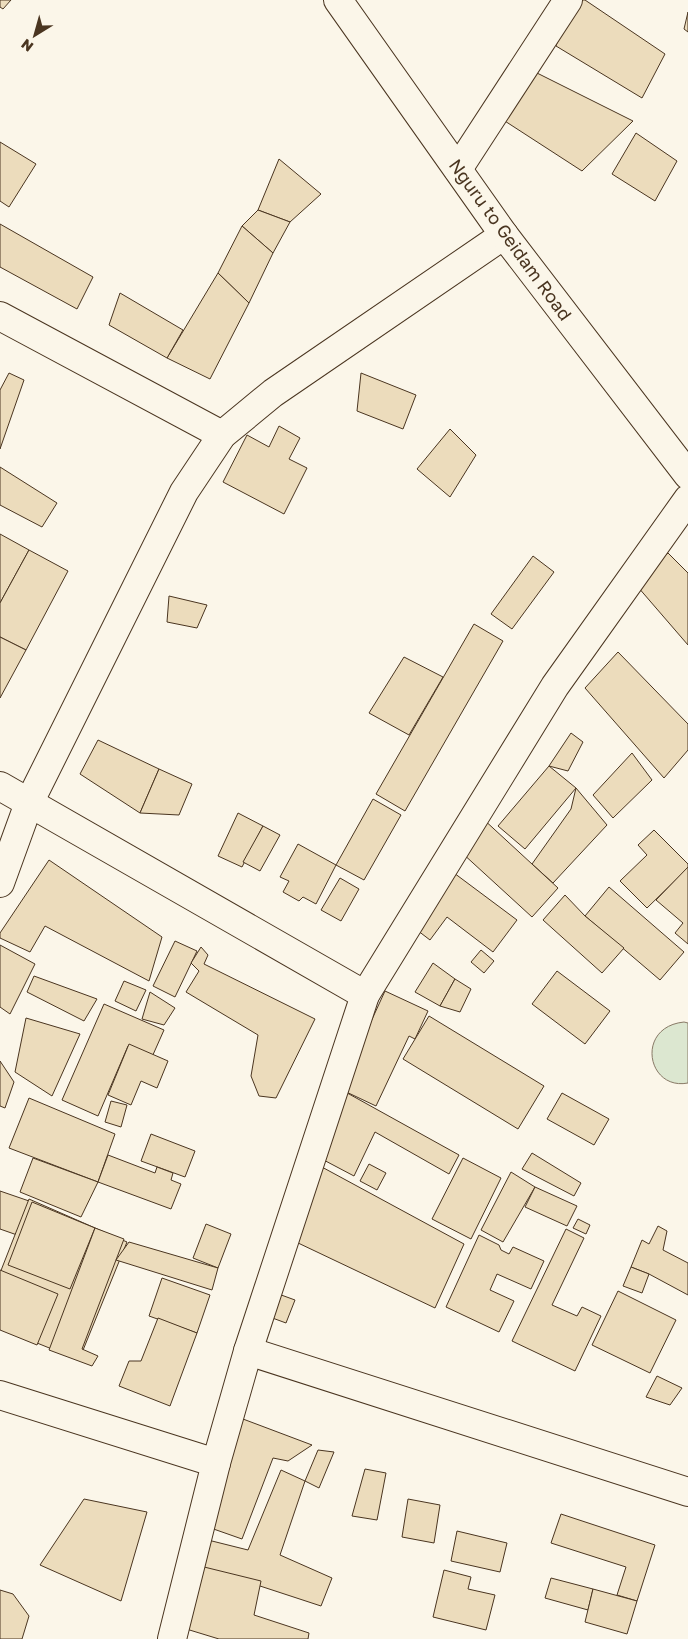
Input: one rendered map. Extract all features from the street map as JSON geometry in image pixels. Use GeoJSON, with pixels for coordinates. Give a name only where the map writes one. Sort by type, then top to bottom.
{"type":"FeatureCollection","features":[{"type":"Feature","properties":{"kind":"street","name":"Nguru to Geidam Road"},"geometry":{"type":"LineString","coordinates":[[338,0],[504,235],[688,475]]}},
{"type":"Feature","properties":{"kind":"street"},"geometry":{"type":"LineString","coordinates":[[458,170],[568,0]]}},
{"type":"Feature","properties":{"kind":"street"},"geometry":{"type":"LineString","coordinates":[[0,883],[29,803],[184,492],[222,434],[273,393],[504,235]]}},
{"type":"Feature","properties":{"kind":"street"},"geometry":{"type":"LineString","coordinates":[[0,316],[222,434]]}},
{"type":"Feature","properties":{"kind":"street"},"geometry":{"type":"LineString","coordinates":[[172,1639],[216,1463],[248,1351],[365,995],[555,686],[688,499]]}},
{"type":"Feature","properties":{"kind":"street"},"geometry":{"type":"LineString","coordinates":[[0,786],[365,995]]}},
{"type":"Feature","properties":{"kind":"street"},"geometry":{"type":"LineString","coordinates":[[248,1351],[688,1492]]}},
{"type":"Feature","properties":{"kind":"street"},"geometry":{"type":"LineString","coordinates":[[0,1395],[216,1463]]}},
{"type":"Feature","properties":{"kind":"green space"},"geometry":{"type":"Polygon","coordinates":[[[684,1022],[688,1023],[688,1083],[674,1083],[663,1078],[656,1069],[652,1057],[653,1046],[658,1035],[668,1026],[684,1022]]]}},
{"type":"Feature","properties":{"kind":"building"},"geometry":{"type":"Polygon","coordinates":[[[0,0],[11,0],[3,9],[0,7],[0,0]]]}},
{"type":"Feature","properties":{"kind":"building"},"geometry":{"type":"Polygon","coordinates":[[[571,0],[585,0],[665,54],[642,98],[556,46],[571,0]]]}},
{"type":"Feature","properties":{"kind":"building"},"geometry":{"type":"Polygon","coordinates":[[[688,12],[688,32],[684,29],[688,12]]]}},
{"type":"Feature","properties":{"kind":"building"},"geometry":{"type":"Polygon","coordinates":[[[525,67],[633,121],[582,171],[494,114],[525,67]]]}},
{"type":"Feature","properties":{"kind":"building"},"geometry":{"type":"Polygon","coordinates":[[[636,133],[677,161],[655,201],[612,174],[636,133]]]}},
{"type":"Feature","properties":{"kind":"building"},"geometry":{"type":"Polygon","coordinates":[[[0,142],[36,164],[9,207],[0,201],[0,142]]]}},
{"type":"Feature","properties":{"kind":"building"},"geometry":{"type":"Polygon","coordinates":[[[279,159],[321,194],[290,222],[258,210],[279,159]]]}},
{"type":"Feature","properties":{"kind":"building"},"geometry":{"type":"Polygon","coordinates":[[[258,210],[290,222],[273,253],[242,226],[258,210]]]}},
{"type":"Feature","properties":{"kind":"building"},"geometry":{"type":"Polygon","coordinates":[[[0,224],[93,277],[77,309],[0,267],[0,224]]]}},
{"type":"Feature","properties":{"kind":"building"},"geometry":{"type":"Polygon","coordinates":[[[242,226],[273,253],[249,303],[218,273],[242,226]]]}},
{"type":"Feature","properties":{"kind":"building"},"geometry":{"type":"Polygon","coordinates":[[[218,273],[249,303],[210,379],[167,358],[218,273]]]}},
{"type":"Feature","properties":{"kind":"building"},"geometry":{"type":"Polygon","coordinates":[[[120,293],[183,330],[167,358],[109,325],[120,293]]]}},
{"type":"Feature","properties":{"kind":"building"},"geometry":{"type":"Polygon","coordinates":[[[9,373],[24,380],[0,449],[0,390],[9,373]]]}},
{"type":"Feature","properties":{"kind":"building"},"geometry":{"type":"Polygon","coordinates":[[[361,373],[416,395],[403,429],[357,411],[361,373]]]}},
{"type":"Feature","properties":{"kind":"building"},"geometry":{"type":"Polygon","coordinates":[[[279,426],[300,438],[289,459],[307,468],[284,514],[223,482],[247,435],[269,447],[279,426]]]}},
{"type":"Feature","properties":{"kind":"building"},"geometry":{"type":"Polygon","coordinates":[[[450,429],[476,455],[450,497],[417,469],[450,429]]]}},
{"type":"Feature","properties":{"kind":"building"},"geometry":{"type":"Polygon","coordinates":[[[0,467],[57,503],[42,527],[0,505],[0,467]]]}},
{"type":"Feature","properties":{"kind":"building"},"geometry":{"type":"Polygon","coordinates":[[[0,534],[29,550],[0,603],[0,534]]]}},
{"type":"Feature","properties":{"kind":"building"},"geometry":{"type":"Polygon","coordinates":[[[29,550],[68,571],[26,650],[0,637],[0,603],[29,550]]]}},
{"type":"Feature","properties":{"kind":"building"},"geometry":{"type":"Polygon","coordinates":[[[668,553],[688,573],[688,645],[631,579],[668,553]]]}},
{"type":"Feature","properties":{"kind":"building"},"geometry":{"type":"Polygon","coordinates":[[[533,556],[554,572],[512,629],[491,614],[533,556]]]}},
{"type":"Feature","properties":{"kind":"building"},"geometry":{"type":"Polygon","coordinates":[[[169,596],[207,605],[197,628],[167,622],[169,596]]]}},
{"type":"Feature","properties":{"kind":"building"},"geometry":{"type":"Polygon","coordinates":[[[474,624],[503,641],[405,811],[376,794],[474,624]]]}},
{"type":"Feature","properties":{"kind":"building"},"geometry":{"type":"Polygon","coordinates":[[[0,637],[26,650],[0,698],[0,637]]]}},
{"type":"Feature","properties":{"kind":"building"},"geometry":{"type":"Polygon","coordinates":[[[618,652],[688,724],[688,750],[664,778],[585,688],[618,652]]]}},
{"type":"Feature","properties":{"kind":"building"},"geometry":{"type":"Polygon","coordinates":[[[404,657],[443,677],[409,735],[369,713],[404,657]]]}},
{"type":"Feature","properties":{"kind":"building"},"geometry":{"type":"Polygon","coordinates":[[[571,733],[583,742],[568,771],[549,766],[571,733]]]}},
{"type":"Feature","properties":{"kind":"building"},"geometry":{"type":"Polygon","coordinates":[[[98,740],[159,769],[140,813],[80,774],[98,740]]]}},
{"type":"Feature","properties":{"kind":"building"},"geometry":{"type":"Polygon","coordinates":[[[632,753],[652,780],[613,818],[593,795],[632,753]]]}},
{"type":"Feature","properties":{"kind":"building"},"geometry":{"type":"Polygon","coordinates":[[[549,766],[576,788],[525,849],[498,826],[549,766]]]}},
{"type":"Feature","properties":{"kind":"building"},"geometry":{"type":"Polygon","coordinates":[[[159,769],[192,784],[179,815],[140,813],[159,769]]]}},
{"type":"Feature","properties":{"kind":"building"},"geometry":{"type":"Polygon","coordinates":[[[576,788],[607,825],[553,883],[532,864],[571,809],[576,788]]]}},
{"type":"Feature","properties":{"kind":"building"},"geometry":{"type":"Polygon","coordinates":[[[373,799],[401,815],[364,880],[336,865],[373,799]]]}},
{"type":"Feature","properties":{"kind":"building"},"geometry":{"type":"Polygon","coordinates":[[[238,813],[263,826],[242,867],[218,856],[238,813]]]}},
{"type":"Feature","properties":{"kind":"building"},"geometry":{"type":"Polygon","coordinates":[[[481,817],[558,888],[532,917],[461,852],[481,817]]]}},
{"type":"Feature","properties":{"kind":"building"},"geometry":{"type":"Polygon","coordinates":[[[263,826],[280,835],[260,871],[243,862],[263,826]]]}},
{"type":"Feature","properties":{"kind":"building"},"geometry":{"type":"Polygon","coordinates":[[[654,830],[688,864],[688,868],[647,908],[620,881],[647,855],[638,845],[654,830]]]}},
{"type":"Feature","properties":{"kind":"building"},"geometry":{"type":"Polygon","coordinates":[[[298,844],[336,865],[316,904],[303,897],[299,901],[283,892],[289,881],[280,877],[298,844]]]}},
{"type":"Feature","properties":{"kind":"building"},"geometry":{"type":"Polygon","coordinates":[[[49,860],[162,937],[149,981],[45,926],[30,952],[0,938],[0,933],[49,860]]]}},
{"type":"Feature","properties":{"kind":"building"},"geometry":{"type":"Polygon","coordinates":[[[688,867],[688,944],[675,933],[683,923],[656,900],[688,867]]]}},
{"type":"Feature","properties":{"kind":"building"},"geometry":{"type":"Polygon","coordinates":[[[454,873],[517,920],[493,952],[447,917],[430,940],[413,927],[454,873]]]}},
{"type":"Feature","properties":{"kind":"building"},"geometry":{"type":"Polygon","coordinates":[[[340,878],[359,889],[341,921],[321,910],[340,878]]]}},
{"type":"Feature","properties":{"kind":"building"},"geometry":{"type":"Polygon","coordinates":[[[609,887],[684,952],[660,980],[585,916],[609,887]]]}},
{"type":"Feature","properties":{"kind":"building"},"geometry":{"type":"Polygon","coordinates":[[[565,895],[585,916],[624,948],[602,973],[543,920],[565,895]]]}},
{"type":"Feature","properties":{"kind":"building"},"geometry":{"type":"Polygon","coordinates":[[[175,941],[197,951],[175,997],[153,986],[175,941]]]}},
{"type":"Feature","properties":{"kind":"building"},"geometry":{"type":"Polygon","coordinates":[[[0,945],[35,964],[10,1014],[0,1007],[0,945]]]}},
{"type":"Feature","properties":{"kind":"building"},"geometry":{"type":"Polygon","coordinates":[[[201,947],[208,955],[204,964],[315,1019],[276,1098],[259,1096],[251,1076],[258,1035],[186,992],[199,971],[191,963],[201,947]]]}},
{"type":"Feature","properties":{"kind":"building"},"geometry":{"type":"Polygon","coordinates":[[[481,950],[494,961],[484,973],[471,962],[481,950]]]}},
{"type":"Feature","properties":{"kind":"building"},"geometry":{"type":"Polygon","coordinates":[[[433,963],[455,979],[440,1006],[415,992],[433,963]]]}},
{"type":"Feature","properties":{"kind":"building"},"geometry":{"type":"Polygon","coordinates":[[[557,971],[610,1011],[585,1044],[532,1004],[557,971]]]}},
{"type":"Feature","properties":{"kind":"building"},"geometry":{"type":"Polygon","coordinates":[[[34,976],[97,999],[84,1021],[27,992],[34,976]]]}},
{"type":"Feature","properties":{"kind":"building"},"geometry":{"type":"Polygon","coordinates":[[[455,979],[471,989],[460,1012],[440,1006],[455,979]]]}},
{"type":"Feature","properties":{"kind":"building"},"geometry":{"type":"Polygon","coordinates":[[[124,981],[146,990],[136,1011],[115,1001],[124,981]]]}},
{"type":"Feature","properties":{"kind":"building"},"geometry":{"type":"Polygon","coordinates":[[[385,991],[428,1011],[415,1039],[409,1036],[376,1106],[340,1089],[385,991]]]}},
{"type":"Feature","properties":{"kind":"building"},"geometry":{"type":"Polygon","coordinates":[[[150,992],[175,1008],[164,1025],[142,1019],[150,992]]]}},
{"type":"Feature","properties":{"kind":"building"},"geometry":{"type":"Polygon","coordinates":[[[104,1004],[164,1030],[152,1057],[128,1046],[98,1116],[62,1100],[104,1004]]]}},
{"type":"Feature","properties":{"kind":"building"},"geometry":{"type":"Polygon","coordinates":[[[429,1016],[544,1086],[518,1129],[403,1059],[429,1016]]]}},
{"type":"Feature","properties":{"kind":"building"},"geometry":{"type":"Polygon","coordinates":[[[26,1018],[80,1034],[52,1096],[15,1072],[26,1018]]]}},
{"type":"Feature","properties":{"kind":"building"},"geometry":{"type":"Polygon","coordinates":[[[129,1044],[168,1061],[157,1088],[141,1081],[131,1105],[108,1095],[129,1044]]]}},
{"type":"Feature","properties":{"kind":"building"},"geometry":{"type":"Polygon","coordinates":[[[0,1061],[14,1082],[5,1108],[0,1106],[0,1061]]]}},
{"type":"Feature","properties":{"kind":"building"},"geometry":{"type":"Polygon","coordinates":[[[340,1089],[459,1155],[449,1174],[375,1132],[354,1176],[318,1157],[340,1089]]]}},
{"type":"Feature","properties":{"kind":"building"},"geometry":{"type":"Polygon","coordinates":[[[562,1093],[609,1119],[594,1145],[547,1119],[562,1093]]]}},
{"type":"Feature","properties":{"kind":"building"},"geometry":{"type":"Polygon","coordinates":[[[29,1098],[115,1134],[98,1182],[9,1148],[29,1098]]]}},
{"type":"Feature","properties":{"kind":"building"},"geometry":{"type":"Polygon","coordinates":[[[111,1101],[127,1105],[121,1127],[105,1122],[111,1101]]]}},
{"type":"Feature","properties":{"kind":"building"},"geometry":{"type":"Polygon","coordinates":[[[151,1134],[195,1151],[185,1177],[141,1161],[151,1134]]]}},
{"type":"Feature","properties":{"kind":"building"},"geometry":{"type":"Polygon","coordinates":[[[532,1153],[581,1183],[574,1196],[522,1169],[532,1153]]]}},
{"type":"Feature","properties":{"kind":"building"},"geometry":{"type":"Polygon","coordinates":[[[108,1155],[155,1173],[157,1167],[173,1173],[171,1180],[181,1184],[171,1209],[98,1182],[108,1155]]]}},
{"type":"Feature","properties":{"kind":"building"},"geometry":{"type":"Polygon","coordinates":[[[33,1158],[98,1182],[81,1217],[20,1192],[33,1158]]]}},
{"type":"Feature","properties":{"kind":"building"},"geometry":{"type":"Polygon","coordinates":[[[463,1158],[501,1178],[471,1239],[432,1219],[463,1158]]]}},
{"type":"Feature","properties":{"kind":"building"},"geometry":{"type":"Polygon","coordinates":[[[369,1164],[386,1173],[377,1190],[360,1181],[369,1164]]]}},
{"type":"Feature","properties":{"kind":"building"},"geometry":{"type":"Polygon","coordinates":[[[320,1166],[464,1244],[435,1308],[296,1242],[320,1166]]]}},
{"type":"Feature","properties":{"kind":"building"},"geometry":{"type":"Polygon","coordinates":[[[511,1172],[535,1187],[503,1242],[481,1230],[511,1172]]]}},
{"type":"Feature","properties":{"kind":"building"},"geometry":{"type":"Polygon","coordinates":[[[535,1187],[577,1206],[567,1226],[525,1207],[535,1187]]]}},
{"type":"Feature","properties":{"kind":"building"},"geometry":{"type":"Polygon","coordinates":[[[0,1191],[32,1202],[20,1236],[0,1229],[0,1191]]]}},
{"type":"Feature","properties":{"kind":"building"},"geometry":{"type":"Polygon","coordinates":[[[29,1199],[127,1242],[79,1360],[0,1328],[0,1273],[29,1199]]]}},
{"type":"Feature","properties":{"kind":"building"},"geometry":{"type":"Polygon","coordinates":[[[32,1202],[95,1228],[70,1289],[8,1265],[32,1202]]]}},
{"type":"Feature","properties":{"kind":"building"},"geometry":{"type":"Polygon","coordinates":[[[578,1219],[590,1225],[586,1234],[573,1228],[578,1219]]]}},
{"type":"Feature","properties":{"kind":"building"},"geometry":{"type":"Polygon","coordinates":[[[206,1224],[231,1234],[218,1268],[193,1258],[206,1224]]]}},
{"type":"Feature","properties":{"kind":"building"},"geometry":{"type":"Polygon","coordinates":[[[658,1226],[667,1231],[663,1250],[688,1263],[688,1295],[649,1274],[631,1267],[642,1240],[649,1244],[658,1226]]]}},
{"type":"Feature","properties":{"kind":"building"},"geometry":{"type":"Polygon","coordinates":[[[95,1228],[124,1239],[82,1349],[98,1356],[92,1366],[49,1350],[95,1228]]]}},
{"type":"Feature","properties":{"kind":"building"},"geometry":{"type":"Polygon","coordinates":[[[566,1229],[584,1238],[552,1305],[577,1316],[582,1307],[601,1316],[575,1371],[512,1341],[566,1229]]]}},
{"type":"Feature","properties":{"kind":"building"},"geometry":{"type":"Polygon","coordinates":[[[479,1235],[499,1245],[501,1250],[509,1254],[513,1247],[544,1261],[531,1289],[497,1274],[490,1290],[514,1301],[499,1332],[446,1307],[479,1235]]]}},
{"type":"Feature","properties":{"kind":"building"},"geometry":{"type":"Polygon","coordinates":[[[129,1242],[218,1268],[212,1290],[116,1260],[129,1242]]]}},
{"type":"Feature","properties":{"kind":"building"},"geometry":{"type":"Polygon","coordinates":[[[631,1267],[649,1274],[642,1293],[623,1286],[631,1267]]]}},
{"type":"Feature","properties":{"kind":"building"},"geometry":{"type":"Polygon","coordinates":[[[0,1270],[58,1294],[37,1345],[0,1330],[0,1270]]]}},
{"type":"Feature","properties":{"kind":"building"},"geometry":{"type":"Polygon","coordinates":[[[162,1278],[210,1295],[197,1333],[149,1316],[162,1278]]]}},
{"type":"Feature","properties":{"kind":"building"},"geometry":{"type":"Polygon","coordinates":[[[618,1291],[676,1320],[650,1373],[592,1345],[618,1291]]]}},
{"type":"Feature","properties":{"kind":"building"},"geometry":{"type":"Polygon","coordinates":[[[273,1292],[295,1300],[286,1323],[267,1316],[273,1292]]]}},
{"type":"Feature","properties":{"kind":"building"},"geometry":{"type":"Polygon","coordinates":[[[158,1318],[197,1333],[170,1406],[119,1386],[129,1361],[141,1361],[158,1318]]]}},
{"type":"Feature","properties":{"kind":"building"},"geometry":{"type":"Polygon","coordinates":[[[657,1376],[682,1388],[670,1405],[646,1397],[657,1376]]]}},
{"type":"Feature","properties":{"kind":"building"},"geometry":{"type":"Polygon","coordinates":[[[235,1416],[312,1445],[288,1461],[273,1458],[242,1539],[205,1526],[235,1416]]]}},
{"type":"Feature","properties":{"kind":"building"},"geometry":{"type":"Polygon","coordinates":[[[318,1450],[334,1452],[319,1488],[305,1481],[318,1450]]]}},
{"type":"Feature","properties":{"kind":"building"},"geometry":{"type":"Polygon","coordinates":[[[365,1469],[386,1473],[377,1520],[352,1516],[365,1469]]]}},
{"type":"Feature","properties":{"kind":"building"},"geometry":{"type":"Polygon","coordinates":[[[281,1470],[305,1481],[280,1555],[332,1578],[321,1606],[196,1565],[208,1540],[248,1550],[281,1470]]]}},
{"type":"Feature","properties":{"kind":"building"},"geometry":{"type":"Polygon","coordinates":[[[84,1499],[147,1512],[121,1601],[40,1565],[84,1499]]]}},
{"type":"Feature","properties":{"kind":"building"},"geometry":{"type":"Polygon","coordinates":[[[408,1499],[440,1505],[434,1543],[402,1537],[408,1499]]]}},
{"type":"Feature","properties":{"kind":"building"},"geometry":{"type":"Polygon","coordinates":[[[561,1514],[655,1545],[637,1601],[617,1595],[626,1567],[551,1543],[561,1514]]]}},
{"type":"Feature","properties":{"kind":"building"},"geometry":{"type":"Polygon","coordinates":[[[457,1531],[507,1543],[500,1572],[451,1561],[457,1531]]]}},
{"type":"Feature","properties":{"kind":"building"},"geometry":{"type":"Polygon","coordinates":[[[196,1565],[261,1581],[254,1615],[309,1633],[308,1639],[219,1639],[183,1628],[196,1565]]]}},
{"type":"Feature","properties":{"kind":"building"},"geometry":{"type":"Polygon","coordinates":[[[444,1570],[471,1577],[468,1589],[495,1595],[486,1630],[433,1617],[444,1570]]]}},
{"type":"Feature","properties":{"kind":"building"},"geometry":{"type":"Polygon","coordinates":[[[551,1578],[593,1589],[588,1610],[545,1598],[551,1578]]]}},
{"type":"Feature","properties":{"kind":"building"},"geometry":{"type":"Polygon","coordinates":[[[593,1589],[637,1601],[627,1634],[585,1622],[593,1589]]]}},
{"type":"Feature","properties":{"kind":"building"},"geometry":{"type":"Polygon","coordinates":[[[0,1590],[13,1594],[29,1616],[22,1639],[0,1639],[0,1590]]]}}]}
